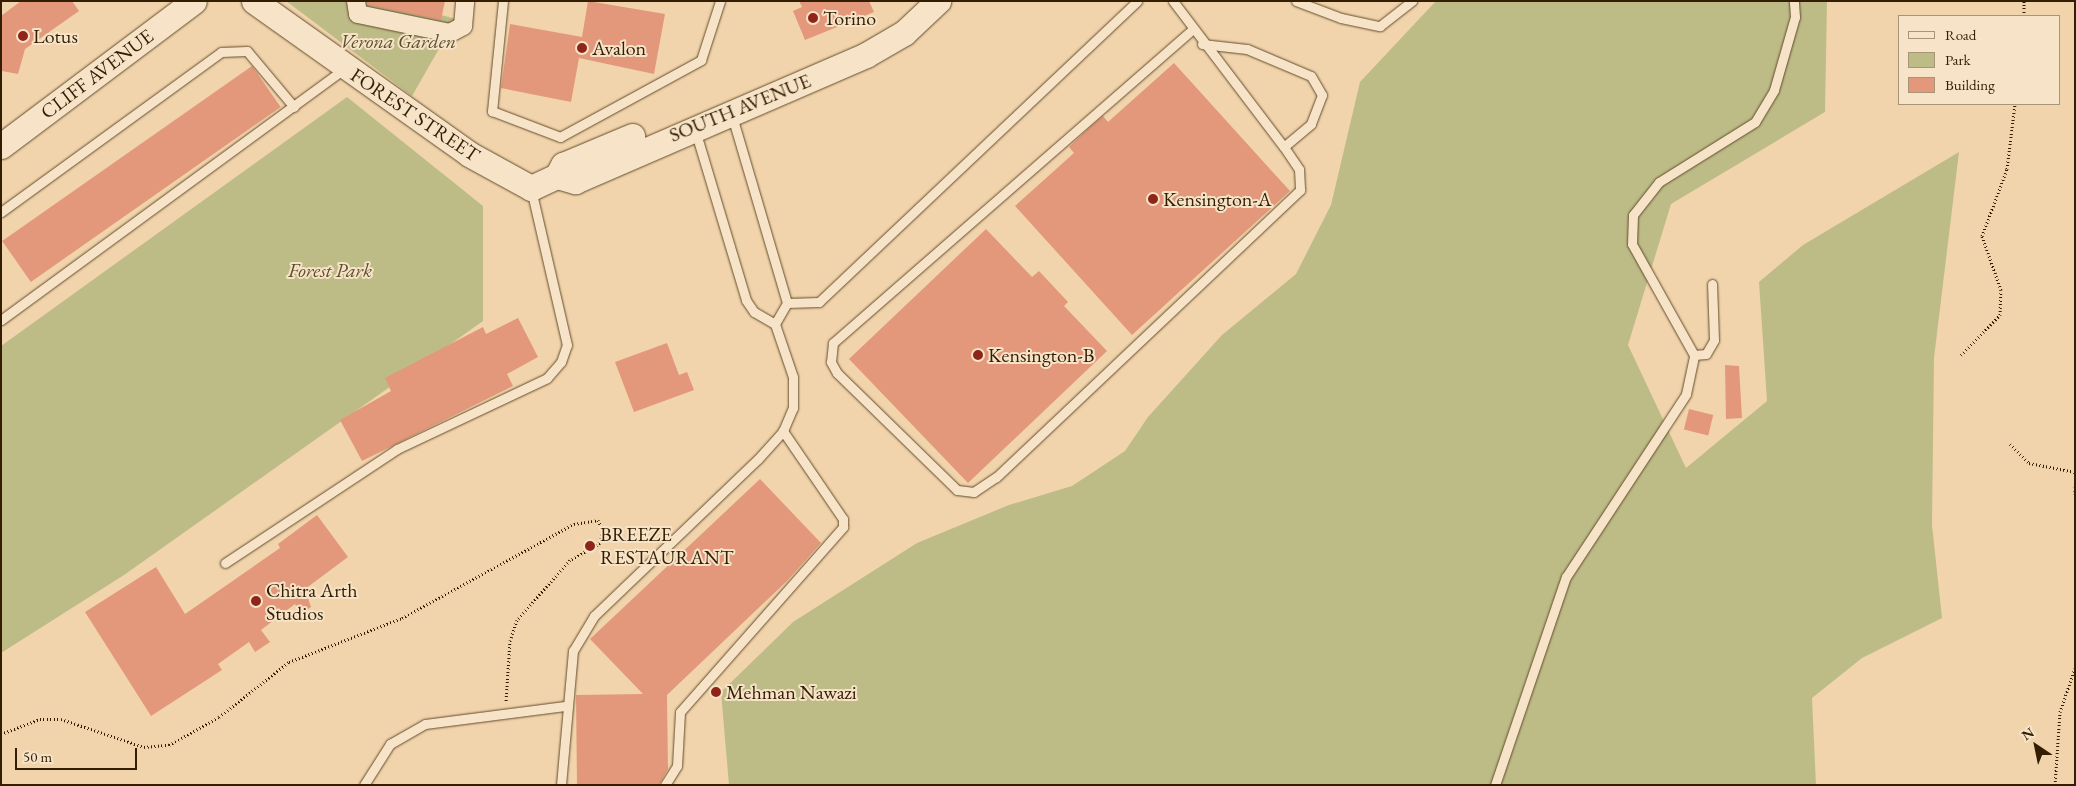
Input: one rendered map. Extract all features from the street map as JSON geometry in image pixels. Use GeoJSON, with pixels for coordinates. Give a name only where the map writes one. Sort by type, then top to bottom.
{"type":"FeatureCollection","features":[{"type":"Feature","properties":{"kind":"street","name":"CLIFF AVENUE"},"geometry":{"type":"LineString","coordinates":[[1,146],[194,1]]}},
{"type":"Feature","properties":{"kind":"street","name":"FOREST STREET"},"geometry":{"type":"LineString","coordinates":[[254,1],[345,68],[469,154],[531,188]]}},
{"type":"Feature","properties":{"kind":"street"},"geometry":{"type":"LineString","coordinates":[[356,1],[358,14],[450,33],[462,26],[465,1]]}},
{"type":"Feature","properties":{"kind":"street"},"geometry":{"type":"LineString","coordinates":[[557,176],[563,165],[834,57],[894,28],[921,1]]}},
{"type":"Feature","properties":{"kind":"street","name":"SOUTH AVENUE"},"geometry":{"type":"LineString","coordinates":[[531,188],[557,176],[574,181],[694,126],[866,55],[904,33],[938,1]]}},
{"type":"Feature","properties":{"kind":"lane"},"geometry":{"type":"LineString","coordinates":[[503,1],[492,111],[560,137],[701,60],[720,1]]}},
{"type":"Feature","properties":{"kind":"lane"},"geometry":{"type":"LineString","coordinates":[[787,303],[819,302],[1137,1]]}},
{"type":"Feature","properties":{"kind":"lane"},"geometry":{"type":"LineString","coordinates":[[1173,1],[1202,44],[1284,146],[1299,169],[1300,190],[996,477],[974,492],[957,490],[837,374],[831,362],[833,343],[1192,30]]}},
{"type":"Feature","properties":{"kind":"lane"},"geometry":{"type":"LineString","coordinates":[[1296,1],[1341,18],[1380,26],[1412,1]]}},
{"type":"Feature","properties":{"kind":"lane"},"geometry":{"type":"LineString","coordinates":[[1495,785],[1566,577],[1686,394],[1694,355],[1632,244],[1633,215],[1659,182],[1755,122],[1774,90],[1795,17],[1794,1]]}},
{"type":"Feature","properties":{"kind":"lane"},"geometry":{"type":"LineString","coordinates":[[1202,44],[1247,49],[1311,76],[1322,95],[1311,124],[1284,146]]}},
{"type":"Feature","properties":{"kind":"lane"},"geometry":{"type":"LineString","coordinates":[[1,212],[221,52],[235,48],[252,54],[294,107]]}},
{"type":"Feature","properties":{"kind":"lane"},"geometry":{"type":"LineString","coordinates":[[1,320],[345,68]]}},
{"type":"Feature","properties":{"kind":"lane"},"geometry":{"type":"LineString","coordinates":[[730,112],[787,303],[775,324]]}},
{"type":"Feature","properties":{"kind":"lane"},"geometry":{"type":"LineString","coordinates":[[561,785],[566,706],[573,651],[594,616],[782,431],[793,408],[792,377],[775,324],[754,312],[746,300],[694,126]]}},
{"type":"Feature","properties":{"kind":"lane"},"geometry":{"type":"LineString","coordinates":[[225,563],[397,449],[547,378],[561,362],[567,345],[531,188]]}},
{"type":"Feature","properties":{"kind":"lane"},"geometry":{"type":"LineString","coordinates":[[1694,355],[1706,354],[1714,340],[1712,284]]}},
{"type":"Feature","properties":{"kind":"lane"},"geometry":{"type":"LineString","coordinates":[[666,785],[677,766],[680,712],[843,527],[843,518],[782,431]]}},
{"type":"Feature","properties":{"kind":"lane"},"geometry":{"type":"LineString","coordinates":[[364,785],[390,744],[425,724],[566,706]]}},
{"type":"Feature","properties":{"kind":"path"},"geometry":{"type":"LineString","coordinates":[[2024,1],[2024,15]]}},
{"type":"Feature","properties":{"kind":"path"},"geometry":{"type":"LineString","coordinates":[[1960,356],[2000,315],[2001,290],[1982,236],[2007,168],[2015,105]]}},
{"type":"Feature","properties":{"kind":"path"},"geometry":{"type":"LineString","coordinates":[[2010,444],[2030,463],[2075,472]]}},
{"type":"Feature","properties":{"kind":"path"},"geometry":{"type":"LineString","coordinates":[[2075,488],[2075,494]]}},
{"type":"Feature","properties":{"kind":"path"},"geometry":{"type":"LineString","coordinates":[[1,734],[40,719],[61,719],[144,747],[169,745],[219,717],[289,662],[402,618],[574,524],[598,520],[603,531],[600,543],[570,560],[517,620],[510,640],[505,715]]}},
{"type":"Feature","properties":{"kind":"path"},"geometry":{"type":"LineString","coordinates":[[2055,785],[2060,712],[2075,668]]}},
{"type":"Feature","properties":{"kind":"green space","name":"Verona Garden"},"geometry":{"type":"Polygon","coordinates":[[[286,1],[390,1],[456,19],[412,96],[286,1]]]}},
{"type":"Feature","properties":{"kind":"green space"},"geometry":{"type":"Polygon","coordinates":[[[1436,1],[1827,1],[1825,112],[1671,204],[1628,345],[1686,468],[1767,401],[1759,282],[1803,245],[1959,152],[1934,358],[1932,525],[1942,618],[1862,658],[1812,698],[1816,785],[729,785],[721,692],[793,622],[917,543],[1009,505],[1072,486],[1125,451],[1148,417],[1222,335],[1296,274],[1331,205],[1360,82],[1436,1]]]}},
{"type":"Feature","properties":{"kind":"green space","name":"Forest Park"},"geometry":{"type":"Polygon","coordinates":[[[347,97],[483,206],[483,321],[124,575],[1,653],[1,346],[347,97]]]}},
{"type":"Feature","properties":{"kind":"building","name":"Lotus"},"geometry":{"type":"Polygon","coordinates":[[[21,1],[72,1],[79,11],[25,49],[18,74],[2,71],[1,16],[21,1]]]}},
{"type":"Feature","properties":{"kind":"building"},"geometry":{"type":"Polygon","coordinates":[[[368,1],[445,1],[441,20],[368,5],[368,1]]]}},
{"type":"Feature","properties":{"kind":"building","name":"Avalon"},"geometry":{"type":"Polygon","coordinates":[[[588,1],[665,14],[654,74],[579,58],[571,102],[501,88],[510,24],[582,37],[588,1]]]}},
{"type":"Feature","properties":{"kind":"building","name":"Torino"},"geometry":{"type":"Polygon","coordinates":[[[799,1],[869,1],[874,12],[805,40],[793,11],[802,7],[799,1]]]}},
{"type":"Feature","properties":{"kind":"building","name":"Kensington-A"},"geometry":{"type":"Polygon","coordinates":[[[1174,63],[1290,191],[1132,335],[1015,206],[1074,153],[1069,147],[1090,127],[1103,116],[1108,122],[1174,63]]]}},
{"type":"Feature","properties":{"kind":"building"},"geometry":{"type":"Polygon","coordinates":[[[252,66],[281,107],[31,282],[2,241],[252,66]]]}},
{"type":"Feature","properties":{"kind":"building","name":"Kensington-B"},"geometry":{"type":"Polygon","coordinates":[[[986,229],[1032,277],[1039,271],[1068,302],[1064,306],[1107,351],[968,483],[849,359],[986,229]]]}},
{"type":"Feature","properties":{"kind":"building"},"geometry":{"type":"Polygon","coordinates":[[[518,318],[538,357],[507,374],[513,386],[362,461],[340,420],[391,391],[385,378],[483,327],[486,334],[518,318]]]}},
{"type":"Feature","properties":{"kind":"building"},"geometry":{"type":"Polygon","coordinates":[[[667,343],[679,375],[687,372],[694,390],[634,412],[615,362],[667,343]]]}},
{"type":"Feature","properties":{"kind":"building"},"geometry":{"type":"Polygon","coordinates":[[[1725,365],[1739,366],[1742,418],[1726,419],[1725,365]]]}},
{"type":"Feature","properties":{"kind":"building"},"geometry":{"type":"Polygon","coordinates":[[[1689,409],[1713,415],[1708,435],[1684,429],[1689,409]]]}},
{"type":"Feature","properties":{"kind":"building"},"geometry":{"type":"Polygon","coordinates":[[[760,479],[821,543],[787,581],[667,695],[668,769],[659,785],[577,785],[576,695],[643,694],[590,639],[760,479]]]}},
{"type":"Feature","properties":{"kind":"building"},"geometry":{"type":"Polygon","coordinates":[[[317,515],[348,557],[305,589],[311,607],[301,614],[295,604],[261,630],[270,642],[255,652],[249,642],[218,664],[222,670],[151,716],[85,612],[156,567],[185,614],[280,548],[278,544],[317,515]]]}},
{"type":"Feature","properties":{"kind":"place","name":"Torino"},"geometry":{"type":"Point","coordinates":[813,18]}},
{"type":"Feature","properties":{"kind":"place","name":"Lotus"},"geometry":{"type":"Point","coordinates":[23,36]}},
{"type":"Feature","properties":{"kind":"place","name":"Avalon"},"geometry":{"type":"Point","coordinates":[582,48]}},
{"type":"Feature","properties":{"kind":"place","name":"Kensington-A"},"geometry":{"type":"Point","coordinates":[1153,199]}},
{"type":"Feature","properties":{"kind":"place","name":"Kensington-B"},"geometry":{"type":"Point","coordinates":[978,355]}},
{"type":"Feature","properties":{"kind":"place","name":"BREEZE RESTAURANT"},"geometry":{"type":"Point","coordinates":[590,546]}},
{"type":"Feature","properties":{"kind":"place","name":"Chitra Arth Studios"},"geometry":{"type":"Point","coordinates":[256,601]}},
{"type":"Feature","properties":{"kind":"place","name":"Mehman Nawazi"},"geometry":{"type":"Point","coordinates":[716,692]}}]}
